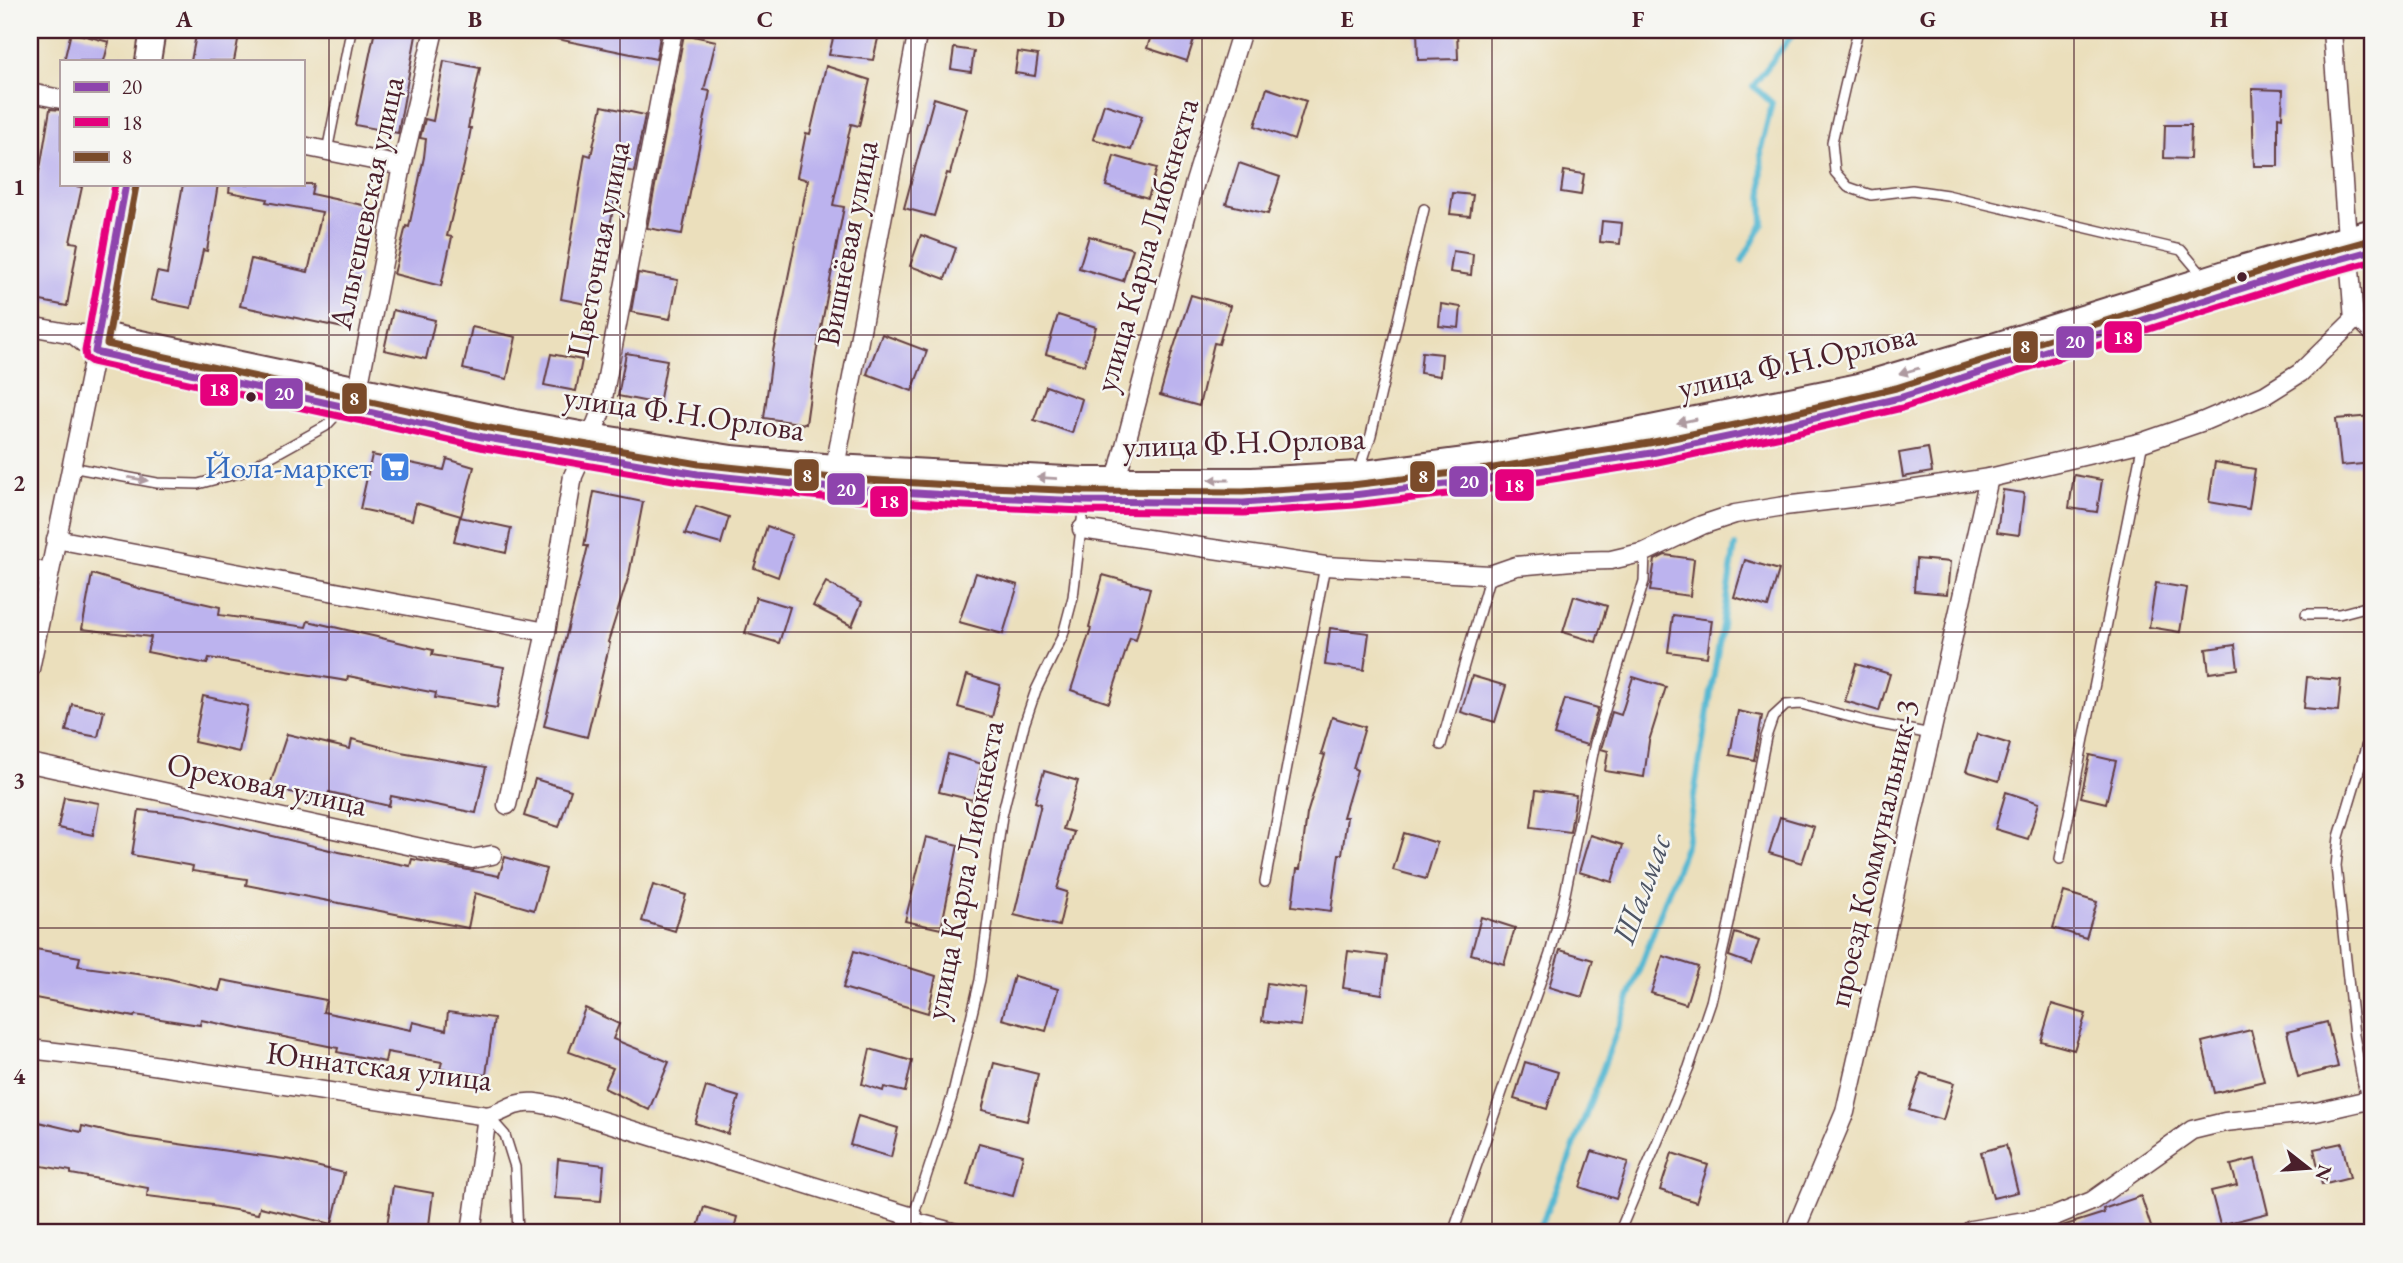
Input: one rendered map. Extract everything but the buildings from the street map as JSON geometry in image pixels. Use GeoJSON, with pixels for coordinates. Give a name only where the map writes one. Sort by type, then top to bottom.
{"type":"FeatureCollection","features":[{"type":"Feature","properties":{"kind":"street"},"geometry":{"type":"LineString","coordinates":[[148,60],[153,30]]}},
{"type":"Feature","properties":{"kind":"street","name":"Альгешевская улица"},"geometry":{"type":"LineString","coordinates":[[350,398],[434,30]]}},
{"type":"Feature","properties":{"kind":"street","name":"Цветочная улица"},"geometry":{"type":"LineString","coordinates":[[507,805],[546,632],[573,476],[600,414],[673,30]]}},
{"type":"Feature","properties":{"kind":"street","name":"Вишнёвая улица"},"geometry":{"type":"LineString","coordinates":[[835,467],[918,30]]}},
{"type":"Feature","properties":{"kind":"street","name":"улица Карла Либкнехта"},"geometry":{"type":"LineString","coordinates":[[1116,491],[1195,183],[1242,30]]}},
{"type":"Feature","properties":{"kind":"street"},"geometry":{"type":"LineString","coordinates":[[1082,529],[1325,566],[1490,575],[1516,566],[1611,560],[1645,552],[1702,525],[1735,514],[1989,478],[2143,442],[2204,421],[2265,395],[2300,373],[2354,320],[2332,30]]}},
{"type":"Feature","properties":{"kind":"street"},"geometry":{"type":"LineString","coordinates":[[30,93],[60,99]]}},
{"type":"Feature","properties":{"kind":"street"},"geometry":{"type":"LineString","coordinates":[[304,146],[402,166]]}},
{"type":"Feature","properties":{"kind":"street"},"geometry":{"type":"LineString","coordinates":[[30,669],[97,343],[125,186]]}},
{"type":"Feature","properties":{"kind":"street","name":"улица Ф.Н.Орлова"},"geometry":{"type":"LineString","coordinates":[[97,343],[350,398],[587,445],[698,474],[832,488],[1116,491],[1243,503],[1353,495],[1488,479],[1651,453],[1899,398],[2348,247],[2373,231]]}},
{"type":"Feature","properties":{"kind":"street","name":"улица Ф.Н.Орлова"},"geometry":{"type":"LineString","coordinates":[[1116,491],[1358,474],[1481,458],[1623,434],[1859,386],[2205,278],[2348,247],[2373,250]]}},
{"type":"Feature","properties":{"kind":"street"},"geometry":{"type":"LineString","coordinates":[[30,326],[73,334],[97,343]]}},
{"type":"Feature","properties":{"kind":"street","name":"улица Ф.Н.Орлова"},"geometry":{"type":"LineString","coordinates":[[587,445],[1085,490]]}},
{"type":"Feature","properties":{"kind":"street","name":"проезд Коммунальник-3"},"geometry":{"type":"LineString","coordinates":[[1794,1233],[1845,1112],[1989,478]]}},
{"type":"Feature","properties":{"kind":"street"},"geometry":{"type":"LineString","coordinates":[[55,539],[546,632]]}},
{"type":"Feature","properties":{"kind":"street"},"geometry":{"type":"LineString","coordinates":[[30,569],[49,573]]}},
{"type":"Feature","properties":{"kind":"street","name":"Ореховая улица"},"geometry":{"type":"LineString","coordinates":[[30,763],[472,859],[492,855]]}},
{"type":"Feature","properties":{"kind":"street","name":"Юннатская улица"},"geometry":{"type":"LineString","coordinates":[[30,1049],[114,1059],[488,1116],[502,1113],[515,1105],[533,1102],[557,1107],[912,1225]]}},
{"type":"Feature","properties":{"kind":"street"},"geometry":{"type":"LineString","coordinates":[[1970,1230],[2054,1216],[2092,1201],[2192,1129],[2225,1122],[2316,1112],[2370,1100]]}},
{"type":"Feature","properties":{"kind":"street"},"geometry":{"type":"LineString","coordinates":[[471,1233],[488,1116]]}},
{"type":"Feature","properties":{"kind":"lane"},"geometry":{"type":"LineString","coordinates":[[1858,30],[1832,142],[1835,172],[1848,187],[1871,195],[1912,190],[1947,195],[2181,250],[2205,278]]}},
{"type":"Feature","properties":{"kind":"lane"},"geometry":{"type":"LineString","coordinates":[[327,151],[351,31]]}},
{"type":"Feature","properties":{"kind":"lane"},"geometry":{"type":"LineString","coordinates":[[1358,474],[1371,435],[1424,209]]}},
{"type":"Feature","properties":{"kind":"lane"},"geometry":{"type":"LineString","coordinates":[[2354,320],[2373,339]]}},
{"type":"Feature","properties":{"kind":"lane"},"geometry":{"type":"LineString","coordinates":[[71,467],[157,483],[198,484],[243,472],[326,426],[350,398]]}},
{"type":"Feature","properties":{"kind":"lane"},"geometry":{"type":"LineString","coordinates":[[2060,859],[2143,442]]}},
{"type":"Feature","properties":{"kind":"lane","name":"улица Карла Либкнехта"},"geometry":{"type":"LineString","coordinates":[[912,1225],[951,1097],[980,980],[1002,816],[1024,725],[1036,690],[1063,635],[1073,597],[1085,490]]}},
{"type":"Feature","properties":{"kind":"lane"},"geometry":{"type":"LineString","coordinates":[[1453,1233],[1550,954],[1565,894],[1595,743],[1644,581],[1645,552]]}},
{"type":"Feature","properties":{"kind":"lane"},"geometry":{"type":"LineString","coordinates":[[1265,882],[1325,566]]}},
{"type":"Feature","properties":{"kind":"lane"},"geometry":{"type":"LineString","coordinates":[[1441,746],[1490,575]]}},
{"type":"Feature","properties":{"kind":"lane"},"geometry":{"type":"LineString","coordinates":[[2306,614],[2339,614],[2373,605]]}},
{"type":"Feature","properties":{"kind":"lane"},"geometry":{"type":"LineString","coordinates":[[1619,1233],[1689,1067],[1711,1002],[1766,737],[1773,717],[1786,705],[1801,704],[1869,723],[1931,734]]}},
{"type":"Feature","properties":{"kind":"lane"},"geometry":{"type":"LineString","coordinates":[[2370,1100],[2354,1035],[2336,866],[2339,837],[2373,724]]}},
{"type":"Feature","properties":{"kind":"lane"},"geometry":{"type":"LineString","coordinates":[[488,1116],[505,1135],[515,1167],[518,1233]]}},
{"type":"Feature","properties":{"kind":"lane"},"geometry":{"type":"LineString","coordinates":[[912,1225],[974,1233]]}},
{"type":"Feature","properties":{"kind":"waterway","name":"Шалмас"},"geometry":{"type":"LineString","coordinates":[[1742,261],[1763,224],[1761,148],[1772,103],[1753,86],[1796,30]]}},
{"type":"Feature","properties":{"kind":"waterway","name":"Шалмас"},"geometry":{"type":"LineString","coordinates":[[1537,1233],[1567,1165],[1686,844],[1735,546]]}},
{"type":"Feature","properties":{"kind":"transit line","name":"18"},"geometry":{"type":"LineString","coordinates":[[115,186],[85,351],[86,358],[92,362],[485,448],[697,484],[831,498],[1084,511],[1244,513],[1354,505],[1490,489],[1653,463],[1902,408],[2293,283],[2373,261]]}},
{"type":"Feature","properties":{"kind":"transit line","name":"20"},"geometry":{"type":"LineString","coordinates":[[126,186],[95,352],[487,438],[698,474],[832,488],[1084,501],[1243,503],[1353,495],[1488,479],[1651,453],[1899,398],[2290,273],[2373,250]]}},
{"type":"Feature","properties":{"kind":"transit line","name":"8"},"geometry":{"type":"LineString","coordinates":[[136,186],[107,344],[489,428],[699,464],[833,478],[1084,491],[1243,492],[1352,485],[1487,469],[1649,443],[1896,388],[2287,263],[2370,240]]}},
{"type":"Feature","properties":{"kind":"place","name":"Йола-маркет"},"geometry":{"type":"Point","coordinates":[395,467]}}]}
